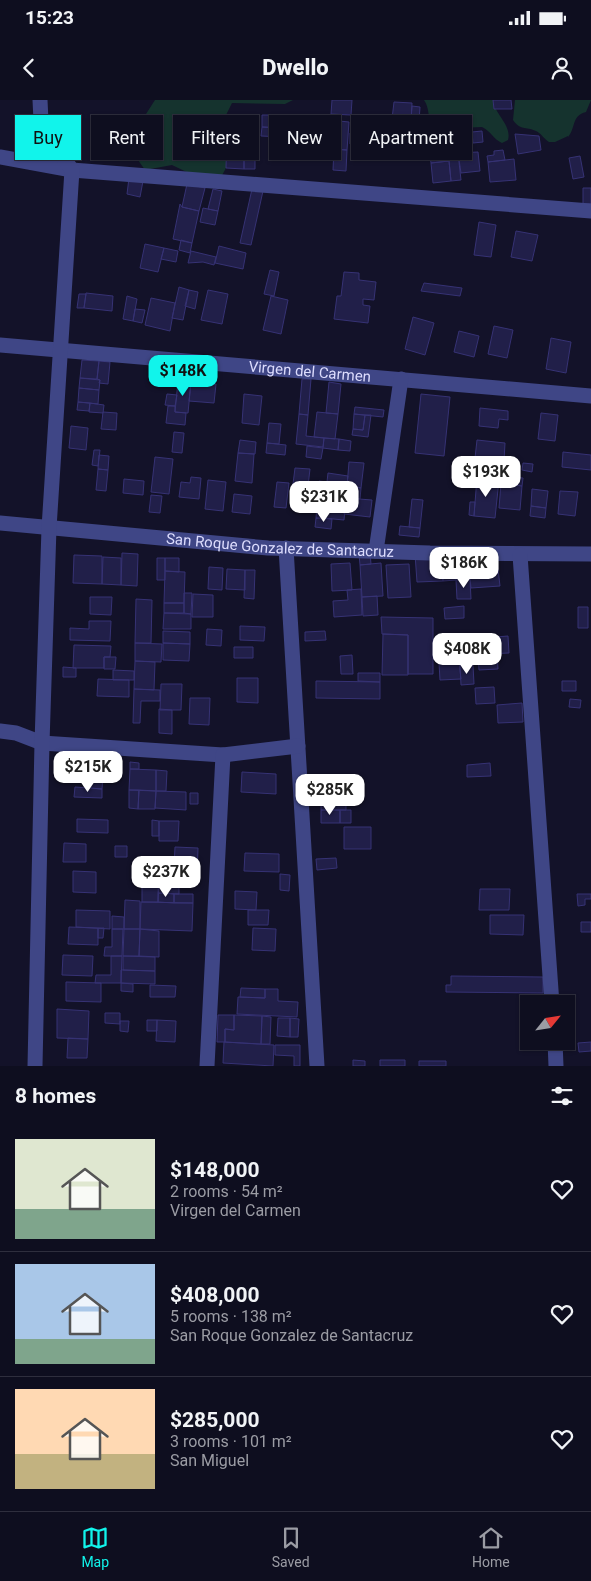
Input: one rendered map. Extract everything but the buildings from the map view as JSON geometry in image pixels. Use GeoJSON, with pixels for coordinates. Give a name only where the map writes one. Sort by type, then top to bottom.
{"type":"FeatureCollection","features":[{"type":"Feature","properties":{"kind":"street"},"geometry":{"type":"LineString","coordinates":[[35,1066],[49,528],[72,170],[50,140],[41,121],[40,100]]}},
{"type":"Feature","properties":{"kind":"street"},"geometry":{"type":"LineString","coordinates":[[0,157],[72,170],[591,211]]}},
{"type":"Feature","properties":{"kind":"street","name":"Virgen del Carmen"},"geometry":{"type":"LineString","coordinates":[[0,345],[591,396]]}},
{"type":"Feature","properties":{"kind":"street"},"geometry":{"type":"LineString","coordinates":[[376,551],[401,380]]}},
{"type":"Feature","properties":{"kind":"street","name":"San Roque Gonzalez de Santacruz"},"geometry":{"type":"LineString","coordinates":[[0,523],[268,548],[520,555],[591,554]]}},
{"type":"Feature","properties":{"kind":"street"},"geometry":{"type":"LineString","coordinates":[[286,548],[317,1066]]}},
{"type":"Feature","properties":{"kind":"street"},"geometry":{"type":"LineString","coordinates":[[520,555],[551,995]]}},
{"type":"Feature","properties":{"kind":"street"},"geometry":{"type":"LineString","coordinates":[[0,731],[16,733],[42,743],[223,755],[298,746]]}},
{"type":"Feature","properties":{"kind":"street"},"geometry":{"type":"LineString","coordinates":[[207,1066],[223,755]]}},
{"type":"Feature","properties":{"kind":"street"},"geometry":{"type":"LineString","coordinates":[[555,1050],[556,1066]]}},
{"type":"Feature","properties":{"kind":"green space"},"geometry":{"type":"Polygon","coordinates":[[[155,100],[293,100],[285,104],[232,103],[226,115],[173,115],[173,160],[226,160],[226,168],[220,179],[195,176],[172,165],[145,170],[138,160],[163,160],[163,115],[146,114],[155,100]]]}},
{"type":"Feature","properties":{"kind":"green space"},"geometry":{"type":"Polygon","coordinates":[[[424,100],[493,100],[508,130],[508,140],[502,143],[482,127],[472,127],[472,115],[429,115],[424,100]]]}},
{"type":"Feature","properties":{"kind":"green space"},"geometry":{"type":"Polygon","coordinates":[[[515,100],[591,100],[586,112],[576,119],[568,137],[555,142],[549,142],[538,132],[521,127],[513,120],[515,100]]]}}]}
